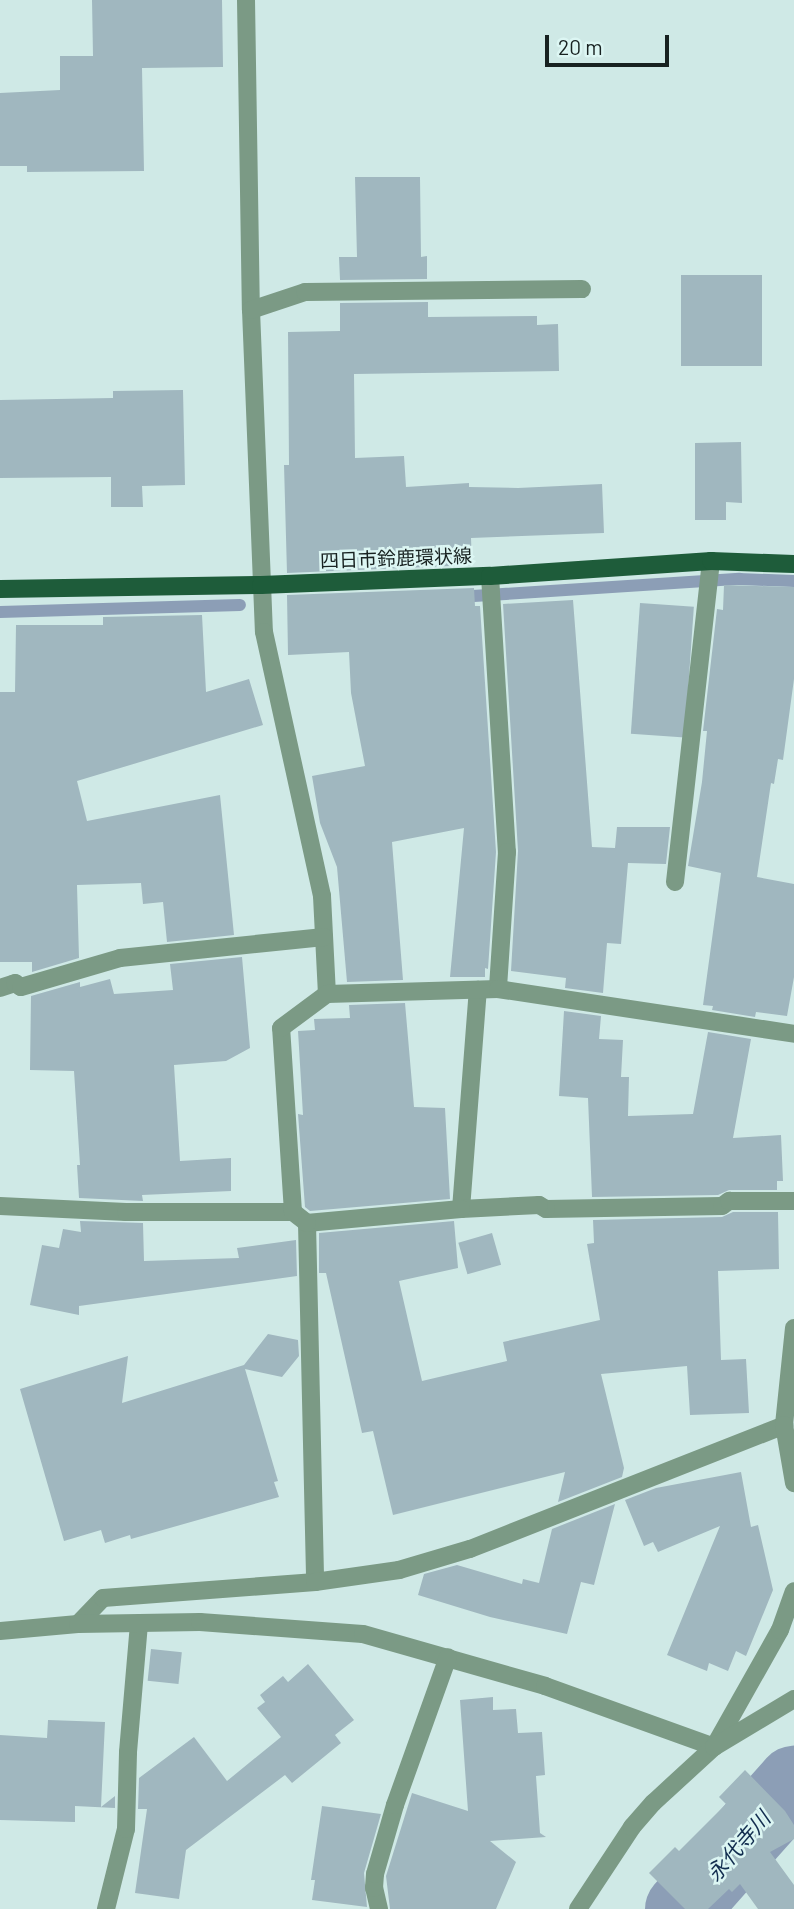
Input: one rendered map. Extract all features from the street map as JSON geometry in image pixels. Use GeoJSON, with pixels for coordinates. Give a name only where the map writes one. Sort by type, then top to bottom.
{"type":"FeatureCollection","features":[{"type":"Feature","properties":{"kind":"main road","name":"四日市鈴鹿環状線"},"geometry":{"type":"LineString","coordinates":[[0,589],[490,578],[711,561],[794,564]]}},
{"type":"Feature","properties":{"kind":"street"},"geometry":{"type":"LineString","coordinates":[[246,0],[251,310],[261,585],[267,650],[322,896],[327,993]]}},
{"type":"Feature","properties":{"kind":"street"},"geometry":{"type":"LineString","coordinates":[[251,310],[305,292],[582,289]]}},
{"type":"Feature","properties":{"kind":"street"},"geometry":{"type":"LineString","coordinates":[[675,882],[709,607],[711,561]]}},
{"type":"Feature","properties":{"kind":"street"},"geometry":{"type":"LineString","coordinates":[[490,578],[507,852],[498,989]]}},
{"type":"Feature","properties":{"kind":"street"},"geometry":{"type":"LineString","coordinates":[[0,988],[15,983],[21,987],[120,958],[324,937]]}},
{"type":"Feature","properties":{"kind":"street"},"geometry":{"type":"LineString","coordinates":[[315,1582],[300,1217],[281,1028],[327,993],[498,989],[794,1034]]}},
{"type":"Feature","properties":{"kind":"street"},"geometry":{"type":"LineString","coordinates":[[461,1209],[478,990]]}},
{"type":"Feature","properties":{"kind":"street"},"geometry":{"type":"LineString","coordinates":[[0,1206],[300,1217],[539,1205],[546,1209],[722,1206],[729,1201],[794,1201]]}},
{"type":"Feature","properties":{"kind":"street"},"geometry":{"type":"LineString","coordinates":[[794,1328],[783,1425],[794,1483]]}},
{"type":"Feature","properties":{"kind":"street"},"geometry":{"type":"LineString","coordinates":[[78,1624],[103,1598],[315,1582],[399,1570],[470,1549],[783,1425]]}},
{"type":"Feature","properties":{"kind":"street"},"geometry":{"type":"LineString","coordinates":[[714,1747],[780,1630],[794,1591]]}},
{"type":"Feature","properties":{"kind":"street"},"geometry":{"type":"LineString","coordinates":[[0,1631],[78,1624],[200,1622],[363,1634],[545,1686],[714,1747]]}},
{"type":"Feature","properties":{"kind":"street"},"geometry":{"type":"LineString","coordinates":[[106,1909],[126,1829],[128,1752],[139,1623]]}},
{"type":"Feature","properties":{"kind":"street"},"geometry":{"type":"LineString","coordinates":[[379,1909],[374,1888],[376,1874],[396,1805],[448,1657]]}},
{"type":"Feature","properties":{"kind":"street"},"geometry":{"type":"LineString","coordinates":[[578,1909],[646,1811],[714,1747],[794,1699]]}},
{"type":"Feature","properties":{"kind":"building"},"geometry":{"type":"Polygon","coordinates":[[[92,0],[222,0],[223,67],[142,68],[144,171],[27,172],[27,166],[0,166],[0,93],[60,90],[60,56],[93,56],[92,0]]]}},
{"type":"Feature","properties":{"kind":"building"},"geometry":{"type":"Polygon","coordinates":[[[355,177],[420,177],[421,257],[427,256],[427,279],[340,280],[339,257],[357,257],[355,177]]]}},
{"type":"Feature","properties":{"kind":"building"},"geometry":{"type":"Polygon","coordinates":[[[681,275],[762,275],[762,366],[681,366],[681,275]]]}},
{"type":"Feature","properties":{"kind":"building"},"geometry":{"type":"Polygon","coordinates":[[[428,302],[428,317],[537,316],[537,325],[558,324],[559,371],[354,374],[355,458],[404,456],[406,487],[469,483],[469,487],[518,488],[602,484],[604,533],[471,538],[472,565],[287,573],[284,465],[289,465],[288,332],[340,331],[340,303],[428,302]]]}},
{"type":"Feature","properties":{"kind":"building"},"geometry":{"type":"Polygon","coordinates":[[[183,390],[185,485],[142,486],[143,507],[111,507],[111,477],[0,478],[0,400],[113,398],[113,391],[183,390]]]}},
{"type":"Feature","properties":{"kind":"building"},"geometry":{"type":"Polygon","coordinates":[[[741,442],[742,503],[726,502],[726,520],[695,520],[695,443],[741,442]]]}},
{"type":"Feature","properties":{"kind":"building"},"geometry":{"type":"Polygon","coordinates":[[[724,585],[794,587],[794,679],[783,760],[778,759],[774,784],[771,783],[757,877],[794,884],[794,977],[787,1016],[756,1012],[755,1017],[712,1010],[713,1006],[703,1005],[721,873],[688,866],[702,782],[707,731],[703,731],[717,609],[723,610],[724,585]]]}},
{"type":"Feature","properties":{"kind":"building"},"geometry":{"type":"Polygon","coordinates":[[[474,588],[475,606],[480,606],[496,852],[488,969],[485,968],[485,977],[450,977],[464,828],[392,842],[403,980],[347,982],[337,867],[320,823],[312,776],[365,766],[351,693],[349,652],[288,655],[287,595],[474,588]]]}},
{"type":"Feature","properties":{"kind":"building"},"geometry":{"type":"Polygon","coordinates":[[[573,600],[592,847],[615,848],[617,827],[670,827],[666,864],[628,863],[621,944],[607,943],[603,993],[565,988],[566,978],[511,971],[518,851],[503,604],[573,600]]]}},
{"type":"Feature","properties":{"kind":"building"},"geometry":{"type":"Polygon","coordinates":[[[640,603],[694,607],[685,737],[631,734],[640,603]]]}},
{"type":"Feature","properties":{"kind":"building"},"geometry":{"type":"Polygon","coordinates":[[[202,615],[206,692],[249,679],[263,725],[77,781],[87,821],[220,795],[234,935],[167,942],[163,902],[143,904],[141,883],[77,885],[79,958],[32,972],[32,962],[0,962],[0,692],[15,692],[16,625],[103,625],[103,617],[202,615]]]}},
{"type":"Feature","properties":{"kind":"building"},"geometry":{"type":"Polygon","coordinates":[[[242,957],[250,1048],[226,1061],[174,1065],[180,1161],[231,1158],[231,1191],[142,1195],[143,1201],[79,1198],[77,1165],[80,1165],[74,1071],[30,1070],[31,996],[80,982],[80,987],[110,979],[114,994],[173,990],[170,964],[242,957]]]}},
{"type":"Feature","properties":{"kind":"building"},"geometry":{"type":"Polygon","coordinates":[[[405,1003],[414,1107],[445,1108],[450,1199],[310,1211],[305,1207],[298,1114],[303,1115],[298,1031],[315,1030],[314,1019],[350,1018],[349,1005],[405,1003]]]}},
{"type":"Feature","properties":{"kind":"building"},"geometry":{"type":"Polygon","coordinates":[[[564,1011],[601,1016],[599,1039],[623,1040],[621,1077],[629,1077],[628,1116],[693,1114],[708,1032],[751,1039],[733,1138],[781,1135],[783,1181],[777,1181],[777,1190],[729,1190],[718,1195],[592,1197],[588,1098],[559,1096],[564,1011]]]}},
{"type":"Feature","properties":{"kind":"building"},"geometry":{"type":"Polygon","coordinates":[[[733,1212],[778,1212],[779,1269],[718,1271],[721,1360],[746,1359],[749,1413],[690,1415],[687,1366],[601,1374],[624,1468],[622,1477],[558,1502],[565,1472],[393,1515],[373,1431],[362,1433],[326,1273],[319,1273],[319,1233],[454,1221],[458,1268],[399,1281],[422,1381],[507,1361],[503,1342],[600,1320],[587,1244],[594,1243],[593,1220],[722,1217],[733,1212]]]}},
{"type":"Feature","properties":{"kind":"building"},"geometry":{"type":"Polygon","coordinates":[[[80,1221],[143,1223],[144,1261],[239,1258],[237,1248],[296,1240],[297,1276],[79,1306],[79,1315],[30,1305],[42,1245],[59,1248],[63,1229],[81,1232],[80,1221]]]}},
{"type":"Feature","properties":{"kind":"building"},"geometry":{"type":"Polygon","coordinates":[[[492,1233],[501,1265],[467,1274],[458,1243],[492,1233]]]}},
{"type":"Feature","properties":{"kind":"building"},"geometry":{"type":"Polygon","coordinates":[[[268,1334],[298,1340],[299,1356],[282,1377],[245,1369],[278,1481],[274,1482],[279,1497],[131,1539],[130,1535],[105,1543],[101,1530],[64,1541],[20,1389],[128,1356],[122,1403],[244,1365],[268,1334]]]}},
{"type":"Feature","properties":{"kind":"building"},"geometry":{"type":"Polygon","coordinates":[[[741,1472],[751,1527],[758,1525],[773,1590],[746,1656],[736,1651],[728,1671],[709,1663],[707,1671],[667,1655],[720,1526],[658,1552],[653,1542],[644,1546],[625,1500],[656,1488],[741,1472]]]}},
{"type":"Feature","properties":{"kind":"building"},"geometry":{"type":"Polygon","coordinates":[[[615,1504],[594,1585],[581,1582],[567,1634],[490,1617],[418,1595],[424,1574],[457,1565],[522,1584],[523,1579],[539,1583],[552,1529],[615,1504]]]}},
{"type":"Feature","properties":{"kind":"building"},"geometry":{"type":"Polygon","coordinates":[[[151,1649],[182,1652],[178,1684],[148,1681],[151,1649]]]}},
{"type":"Feature","properties":{"kind":"building"},"geometry":{"type":"Polygon","coordinates":[[[308,1664],[354,1720],[335,1735],[341,1743],[292,1783],[285,1775],[186,1850],[179,1899],[135,1893],[147,1809],[138,1809],[139,1778],[194,1737],[227,1781],[281,1737],[257,1708],[265,1702],[260,1695],[283,1676],[288,1682],[308,1664]]]}},
{"type":"Feature","properties":{"kind":"building"},"geometry":{"type":"Polygon","coordinates":[[[493,1697],[493,1710],[516,1709],[518,1733],[542,1732],[545,1775],[536,1776],[540,1833],[546,1837],[490,1841],[516,1862],[496,1909],[390,1909],[386,1876],[412,1793],[468,1811],[460,1700],[493,1697]]]}},
{"type":"Feature","properties":{"kind":"building"},"geometry":{"type":"Polygon","coordinates":[[[48,1720],[105,1722],[101,1807],[115,1796],[115,1808],[75,1806],[75,1822],[0,1820],[0,1735],[47,1738],[48,1720]]]}},
{"type":"Feature","properties":{"kind":"building"},"geometry":{"type":"Polygon","coordinates":[[[745,1770],[785,1811],[794,1825],[794,1839],[770,1852],[794,1885],[794,1909],[758,1909],[740,1884],[732,1892],[729,1889],[708,1909],[685,1909],[649,1873],[675,1847],[679,1851],[726,1804],[719,1797],[745,1770]]]}},
{"type":"Feature","properties":{"kind":"building"},"geometry":{"type":"Polygon","coordinates":[[[322,1806],[381,1814],[364,1873],[367,1907],[312,1900],[315,1880],[311,1880],[322,1806]]]}},
{"type":"Feature","properties":{"kind":"waterway"},"geometry":{"type":"LineString","coordinates":[[458,597],[739,579],[794,581]]}},
{"type":"Feature","properties":{"kind":"waterway"},"geometry":{"type":"LineString","coordinates":[[0,612],[240,605]]}},
{"type":"Feature","properties":{"kind":"waterway","name":"永代寺川"},"geometry":{"type":"LineString","coordinates":[[682,1909],[794,1783]]}}]}
